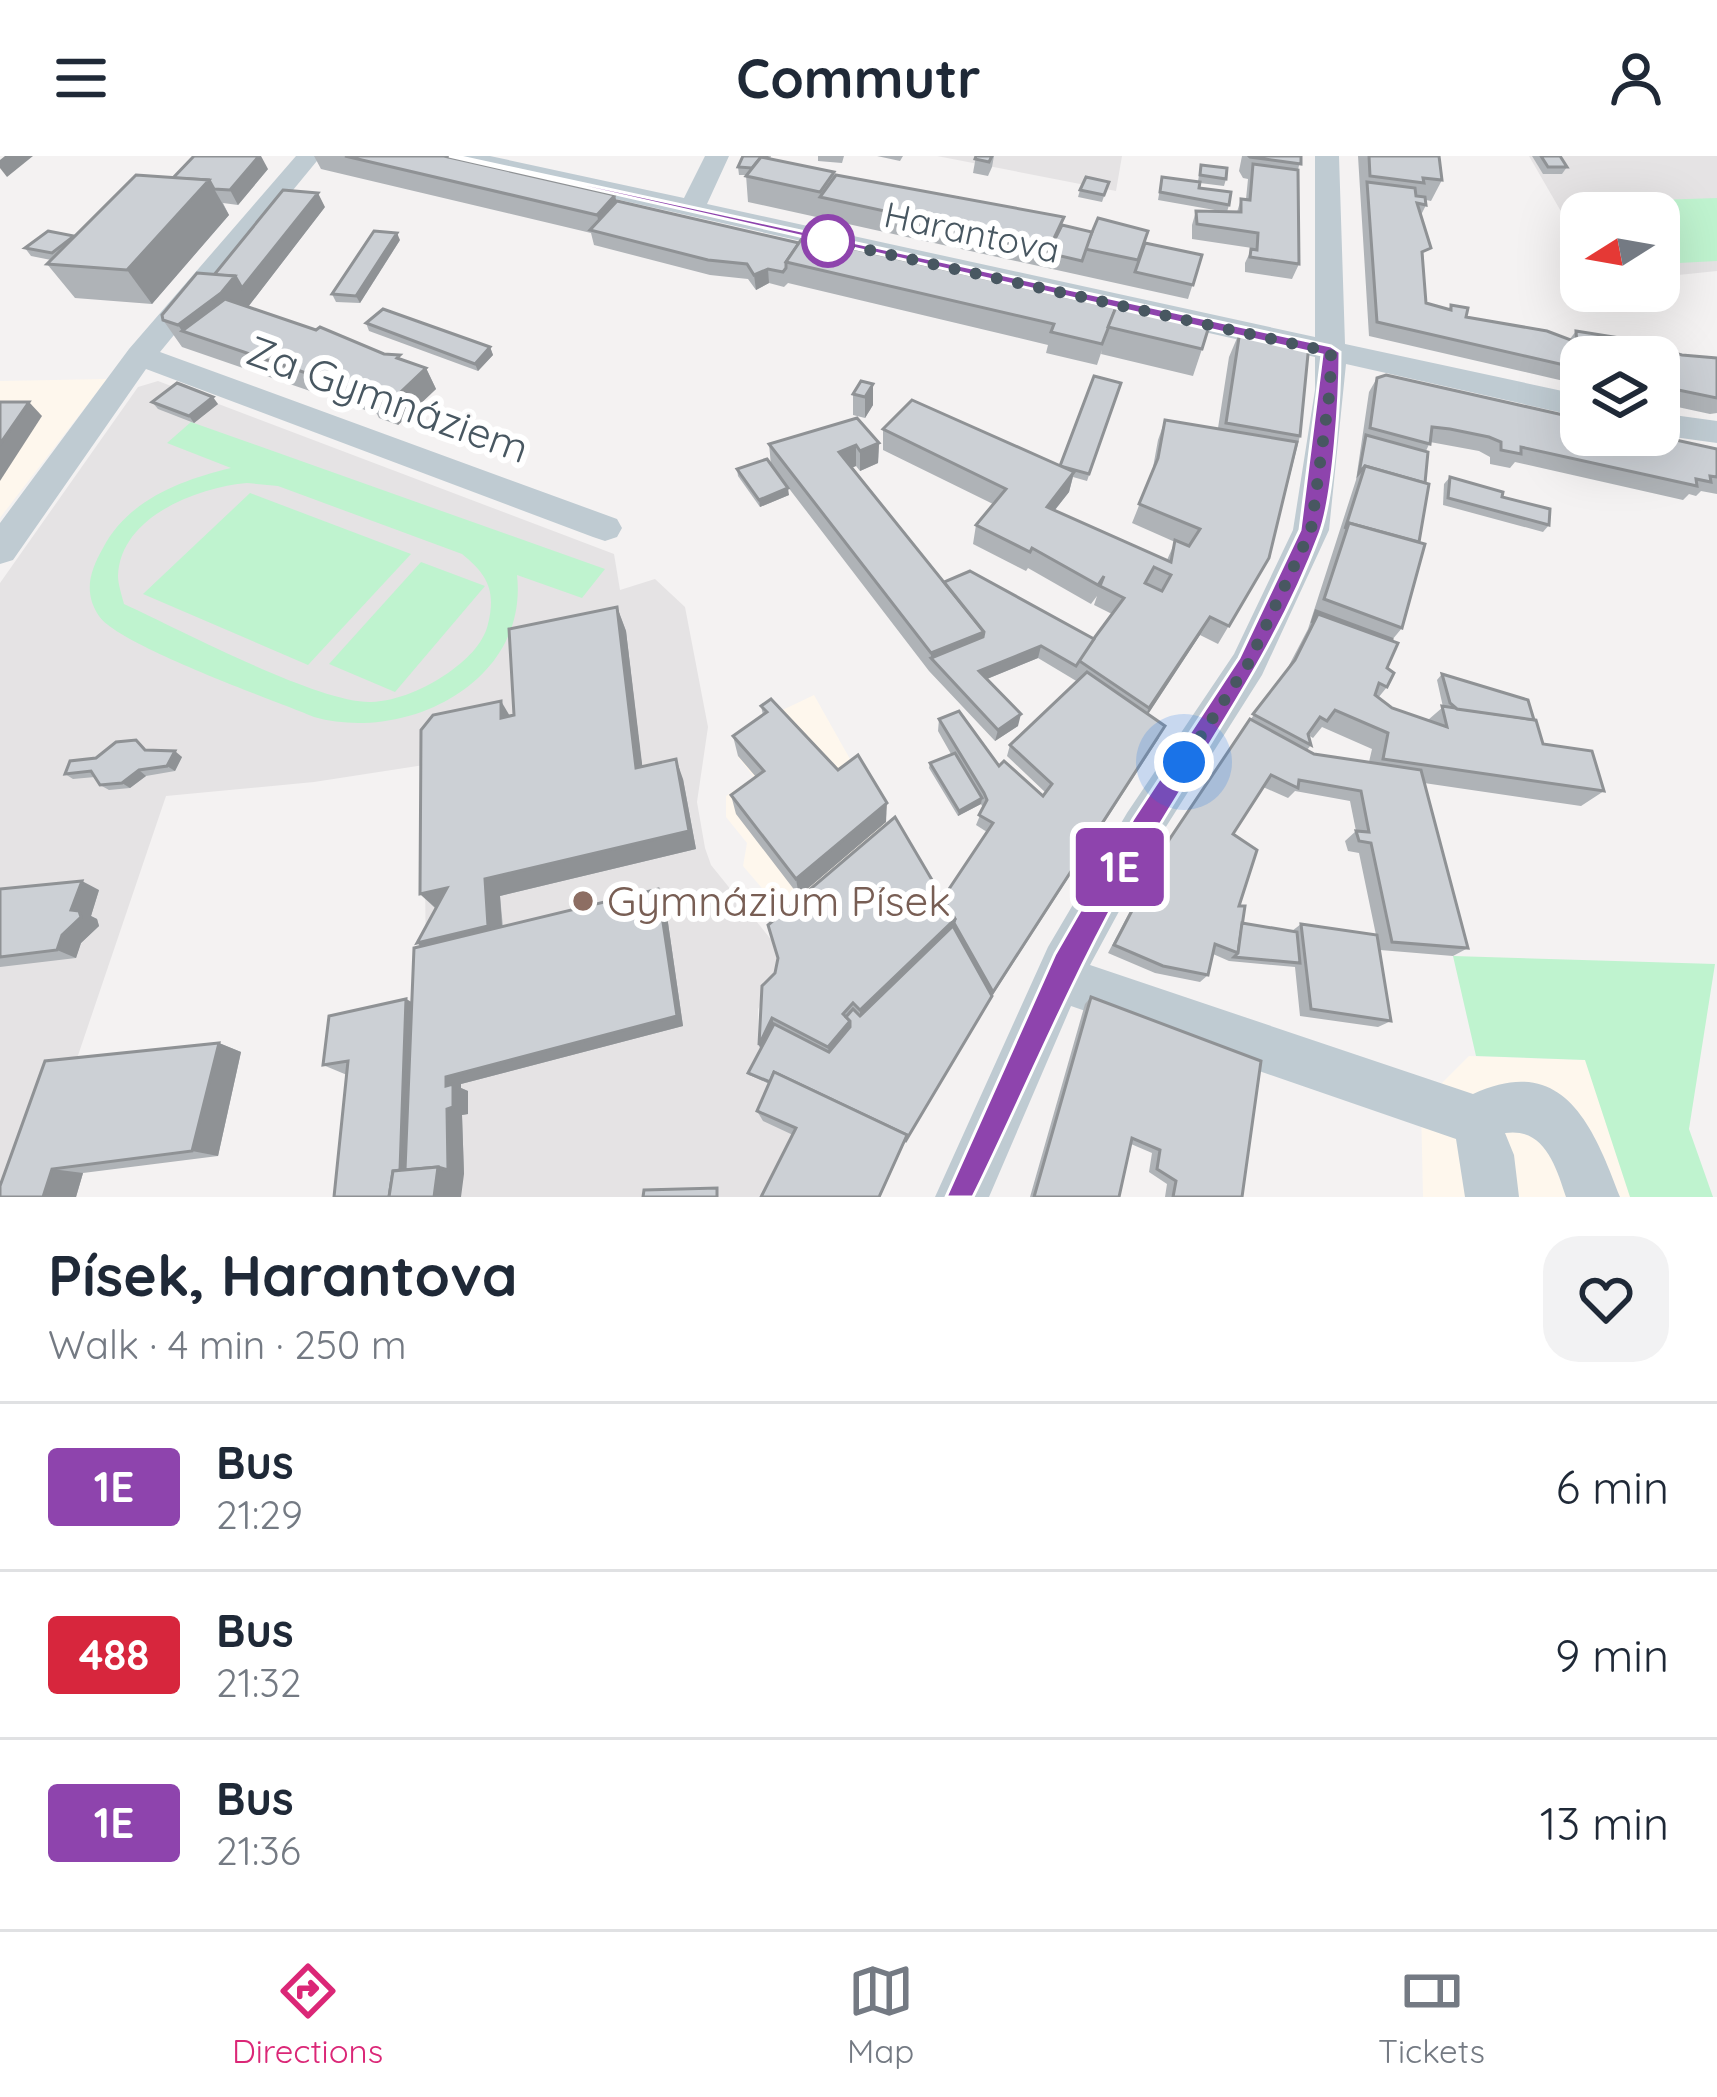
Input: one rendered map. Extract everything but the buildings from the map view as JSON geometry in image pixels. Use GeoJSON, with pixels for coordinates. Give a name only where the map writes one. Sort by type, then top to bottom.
{"type":"FeatureCollection","features":[{"type":"Feature","properties":{"kind":"street"},"geometry":{"type":"LineString","coordinates":[[0,550],[140,356],[309,156]]}},
{"type":"Feature","properties":{"kind":"street","name":"Harantova"},"geometry":{"type":"LineString","coordinates":[[456,156],[1560,401]]}},
{"type":"Feature","properties":{"kind":"street"},"geometry":{"type":"LineString","coordinates":[[691,210],[718,156]]}},
{"type":"Feature","properties":{"kind":"street"},"geometry":{"type":"LineString","coordinates":[[962,1197],[1059,978],[1142,827],[1248,664],[1311,530],[1330,389],[1327,156]]}},
{"type":"Feature","properties":{"kind":"street","name":"Za Gymnáziem"},"geometry":{"type":"LineString","coordinates":[[140,356],[605,528]]}},
{"type":"Feature","properties":{"kind":"street"},"geometry":{"type":"LineString","coordinates":[[1680,427],[1717,432]]}},
{"type":"Feature","properties":{"kind":"street"},"geometry":{"type":"LineString","coordinates":[[1059,978],[1474,1120],[1488,1155],[1492,1197]]}},
{"type":"Feature","properties":{"kind":"street"},"geometry":{"type":"LineString","coordinates":[[1474,1120],[1503,1102],[1532,1106],[1558,1121],[1580,1158],[1593,1197]]}},
{"type":"Feature","properties":{"kind":"shaded area"},"geometry":{"type":"Polygon","coordinates":[[[937,156],[1122,156],[1116,191],[937,156]]]}},
{"type":"Feature","properties":{"kind":"shaded area"},"geometry":{"type":"Polygon","coordinates":[[[1529,156],[1717,156],[1717,271],[1680,275],[1680,192],[1560,192],[1560,210],[1529,156]]]}},
{"type":"Feature","properties":{"kind":"shaded area"},"geometry":{"type":"Polygon","coordinates":[[[107,379],[0,518],[0,381],[107,379]]]}},
{"type":"Feature","properties":{"kind":"shaded area"},"geometry":{"type":"Polygon","coordinates":[[[158,381],[614,554],[620,590],[655,579],[685,607],[708,727],[697,802],[705,848],[711,865],[777,947],[780,969],[758,1009],[758,1036],[764,1049],[750,1076],[904,1143],[880,1197],[420,1197],[426,977],[424,765],[314,782],[166,796],[30,1197],[0,1197],[0,583],[138,387],[158,381]]]}},
{"type":"Feature","properties":{"kind":"shaded area"},"geometry":{"type":"Polygon","coordinates":[[[814,695],[891,832],[790,921],[743,866],[747,843],[726,817],[726,796],[754,777],[738,757],[769,734],[772,715],[814,695]]]}},
{"type":"Feature","properties":{"kind":"shaded area"},"geometry":{"type":"Polygon","coordinates":[[[1469,1056],[1586,1060],[1633,1197],[1423,1197],[1421,1104],[1469,1056]]]}},
{"type":"Feature","properties":{"kind":"green space"},"geometry":{"type":"Polygon","coordinates":[[[1717,198],[1717,261],[1680,263],[1680,199],[1717,198]]]}},
{"type":"Feature","properties":{"kind":"green space"},"geometry":{"type":"Polygon","coordinates":[[[191,422],[605,569],[582,598],[517,575],[515,613],[503,646],[482,674],[455,696],[422,712],[386,721],[350,723],[314,717],[135,642],[112,628],[94,607],[90,582],[95,565],[127,517],[158,494],[231,468],[167,443],[191,422]],[[247,483],[207,491],[147,521],[122,555],[118,576],[124,604],[284,678],[347,699],[371,702],[411,693],[448,673],[472,652],[488,624],[491,602],[484,577],[462,554],[278,486],[247,483]]]}},
{"type":"Feature","properties":{"kind":"green space"},"geometry":{"type":"Polygon","coordinates":[[[250,493],[411,554],[308,665],[143,594],[250,493]]]}},
{"type":"Feature","properties":{"kind":"green space"},"geometry":{"type":"Polygon","coordinates":[[[421,562],[485,586],[395,692],[329,664],[421,562]]]}},
{"type":"Feature","properties":{"kind":"green space"},"geometry":{"type":"Polygon","coordinates":[[[1453,956],[1715,964],[1689,1129],[1713,1197],[1630,1197],[1585,1060],[1476,1056],[1453,956]]]}},
{"type":"Feature","properties":{"kind":"bus line","name":"1E"},"geometry":{"type":"LineString","coordinates":[[456,156],[1331,352],[1311,530],[1248,664],[1142,827],[1065,964],[962,1197]]}},
{"type":"Feature","properties":{"kind":"place","name":"Gymnázium Písek"},"geometry":{"type":"Point","coordinates":[583,901]}},
{"type":"Feature","properties":{"kind":"route"},"geometry":{"type":"LineString","coordinates":[[828,241],[1331,352],[1311,530],[1248,664],[1184,762]]}}]}
